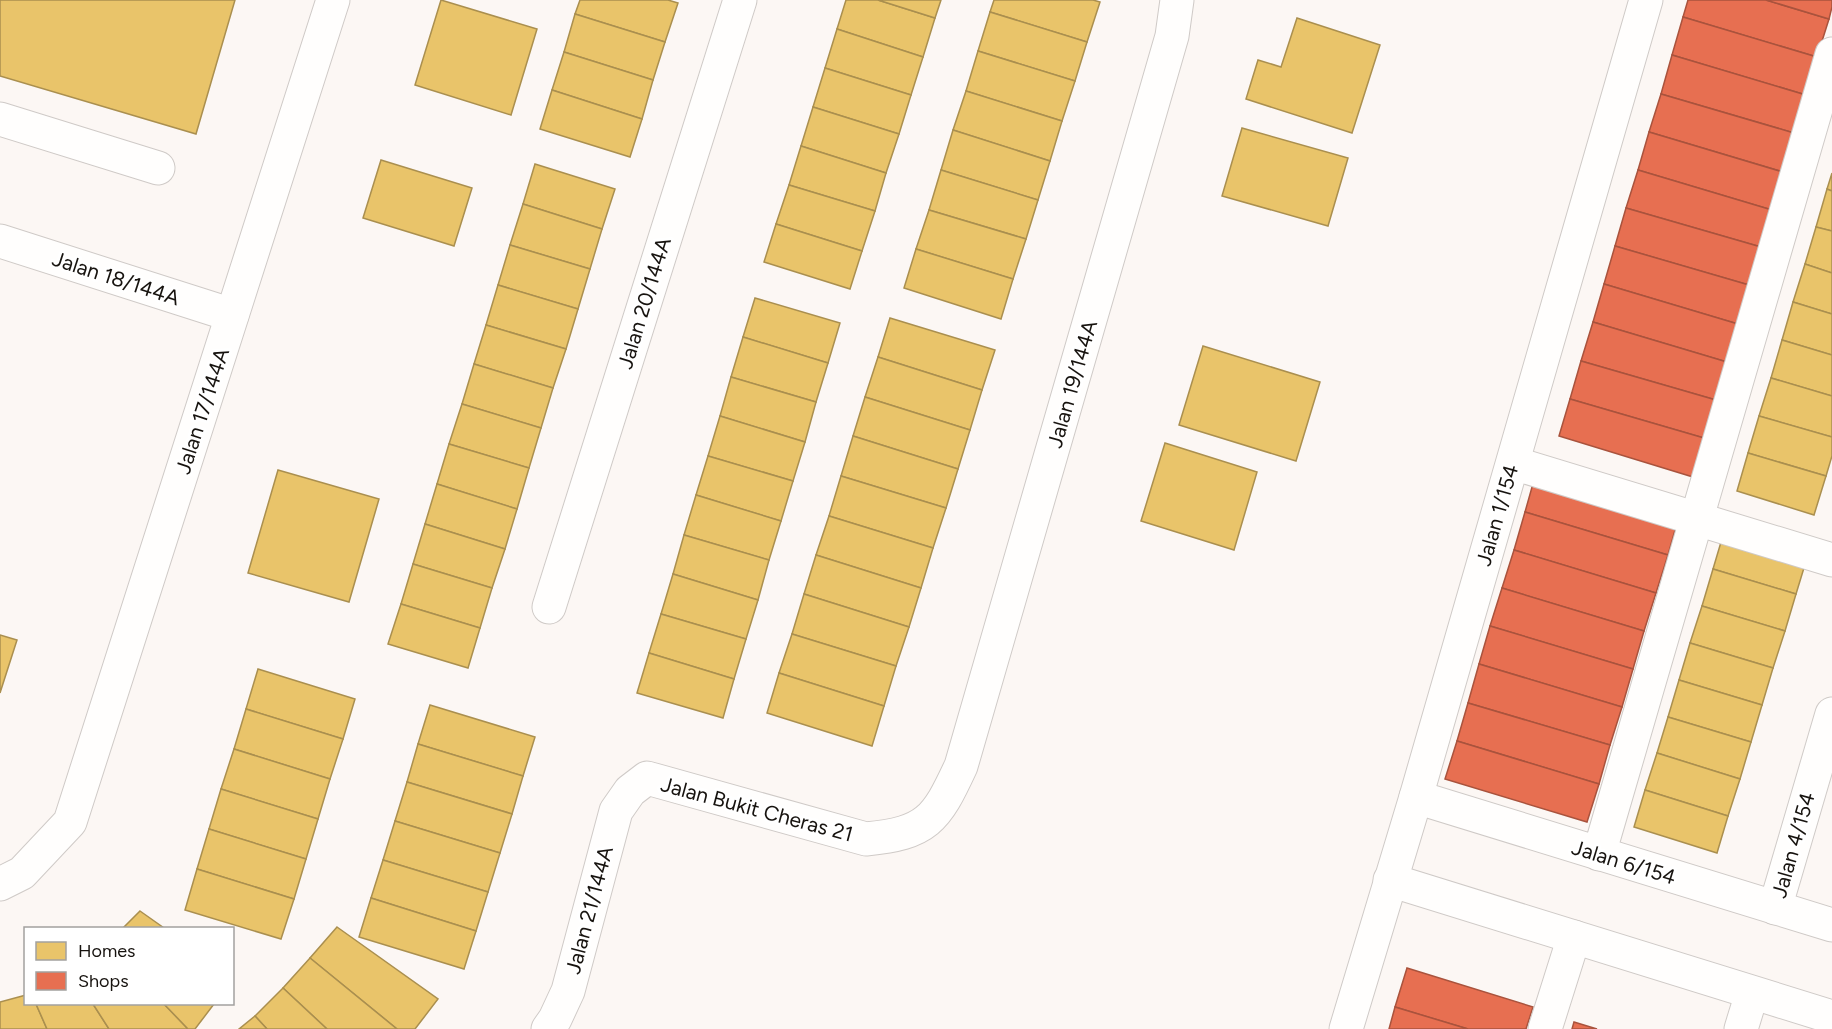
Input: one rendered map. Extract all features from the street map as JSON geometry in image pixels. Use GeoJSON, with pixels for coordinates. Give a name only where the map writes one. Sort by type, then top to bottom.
{"type":"FeatureCollection","features":[{"type":"Feature","properties":{"kind":"street","name":"Jalan 17/144A"},"geometry":{"type":"LineString","coordinates":[[0,884],[22,873],[70,822],[333,0]]}},
{"type":"Feature","properties":{"kind":"street","name":"Jalan 20/144A"},"geometry":{"type":"LineString","coordinates":[[549,607],[740,0]]}},
{"type":"Feature","properties":{"kind":"street","name":"Jalan 19/144A"},"geometry":{"type":"LineString","coordinates":[[961,766],[1172,36],[1177,0]]}},
{"type":"Feature","properties":{"kind":"street","name":"Jalan 1/154"},"geometry":{"type":"LineString","coordinates":[[1346,1029],[1416,797],[1646,0]]}},
{"type":"Feature","properties":{"kind":"street"},"geometry":{"type":"LineString","coordinates":[[1599,854],[1832,54]]}},
{"type":"Feature","properties":{"kind":"street"},"geometry":{"type":"LineString","coordinates":[[0,120],[158,168]]}},
{"type":"Feature","properties":{"kind":"street","name":"Jalan 18/144A"},"geometry":{"type":"LineString","coordinates":[[0,241],[232,315]]}},
{"type":"Feature","properties":{"kind":"street"},"geometry":{"type":"LineString","coordinates":[[1513,463],[1832,560]]}},
{"type":"Feature","properties":{"kind":"street","name":"Jalan 4/154"},"geometry":{"type":"LineString","coordinates":[[1775,908],[1832,714]]}},
{"type":"Feature","properties":{"kind":"street","name":"Jalan Bukit Cheras 21"},"geometry":{"type":"LineString","coordinates":[[630,791],[647,778],[866,839],[895,836],[921,827],[945,801],[961,766]]}},
{"type":"Feature","properties":{"kind":"street","name":"Jalan 21/144A"},"geometry":{"type":"LineString","coordinates":[[548,1029],[568,991],[616,811],[630,791]]}},
{"type":"Feature","properties":{"kind":"street","name":"Jalan 6/154"},"geometry":{"type":"LineString","coordinates":[[1416,797],[1832,925]]}},
{"type":"Feature","properties":{"kind":"street"},"geometry":{"type":"LineString","coordinates":[[1390,880],[1832,1017]]}},
{"type":"Feature","properties":{"kind":"street"},"geometry":{"type":"LineString","coordinates":[[1545,1029],[1574,937]]}},
{"type":"Feature","properties":{"kind":"street"},"geometry":{"type":"LineString","coordinates":[[1741,1029],[1752,993]]}},
{"type":"Feature","properties":{"kind":"building: Homes"},"geometry":{"type":"Polygon","coordinates":[[[0,0],[235,0],[196,134],[0,76],[0,0]]]}},
{"type":"Feature","properties":{"kind":"building: Homes"},"geometry":{"type":"Polygon","coordinates":[[[441,0],[537,29],[511,115],[415,85],[441,0]]]}},
{"type":"Feature","properties":{"kind":"building: Homes"},"geometry":{"type":"Polygon","coordinates":[[[580,0],[668,0],[678,3],[665,42],[575,14],[580,0]]]}},
{"type":"Feature","properties":{"kind":"building: Homes"},"geometry":{"type":"Polygon","coordinates":[[[846,0],[878,0],[935,18],[923,57],[837,29],[846,0]]]}},
{"type":"Feature","properties":{"kind":"building: Homes"},"geometry":{"type":"Polygon","coordinates":[[[878,0],[941,0],[935,18],[878,0]]]}},
{"type":"Feature","properties":{"kind":"building: Homes"},"geometry":{"type":"Polygon","coordinates":[[[994,0],[1093,0],[1100,2],[1087,42],[990,12],[994,0]]]}},
{"type":"Feature","properties":{"kind":"building: Homes"},"geometry":{"type":"Polygon","coordinates":[[[990,12],[1087,42],[1075,81],[978,51],[990,12]]]}},
{"type":"Feature","properties":{"kind":"building: Homes"},"geometry":{"type":"Polygon","coordinates":[[[575,14],[665,42],[653,80],[564,52],[575,14]]]}},
{"type":"Feature","properties":{"kind":"building: Homes"},"geometry":{"type":"Polygon","coordinates":[[[1297,18],[1380,45],[1352,133],[1246,99],[1258,60],[1281,67],[1297,18]]]}},
{"type":"Feature","properties":{"kind":"building: Homes"},"geometry":{"type":"Polygon","coordinates":[[[837,29],[923,57],[911,95],[825,68],[837,29]]]}},
{"type":"Feature","properties":{"kind":"building: Homes"},"geometry":{"type":"Polygon","coordinates":[[[978,51],[1075,81],[1062,121],[966,91],[978,51]]]}},
{"type":"Feature","properties":{"kind":"building: Homes"},"geometry":{"type":"Polygon","coordinates":[[[564,52],[653,80],[642,119],[552,90],[564,52]]]}},
{"type":"Feature","properties":{"kind":"building: Homes"},"geometry":{"type":"Polygon","coordinates":[[[825,68],[911,95],[899,134],[813,107],[825,68]]]}},
{"type":"Feature","properties":{"kind":"building: Homes"},"geometry":{"type":"Polygon","coordinates":[[[552,90],[642,119],[630,157],[540,129],[552,90]]]}},
{"type":"Feature","properties":{"kind":"building: Homes"},"geometry":{"type":"Polygon","coordinates":[[[966,91],[1062,121],[1050,161],[953,130],[966,91]]]}},
{"type":"Feature","properties":{"kind":"building: Homes"},"geometry":{"type":"Polygon","coordinates":[[[813,107],[899,134],[886,173],[801,146],[813,107]]]}},
{"type":"Feature","properties":{"kind":"building: Homes"},"geometry":{"type":"Polygon","coordinates":[[[1242,128],[1348,158],[1328,226],[1222,196],[1242,128]]]}},
{"type":"Feature","properties":{"kind":"building: Homes"},"geometry":{"type":"Polygon","coordinates":[[[953,130],[1050,161],[1038,200],[941,170],[953,130]]]}},
{"type":"Feature","properties":{"kind":"building: Homes"},"geometry":{"type":"Polygon","coordinates":[[[801,146],[886,173],[875,211],[789,185],[801,146]]]}},
{"type":"Feature","properties":{"kind":"building: Homes"},"geometry":{"type":"Polygon","coordinates":[[[381,160],[472,188],[454,246],[363,218],[381,160]]]}},
{"type":"Feature","properties":{"kind":"building: Homes"},"geometry":{"type":"Polygon","coordinates":[[[535,164],[615,189],[602,229],[523,204],[535,164]]]}},
{"type":"Feature","properties":{"kind":"building: Homes"},"geometry":{"type":"Polygon","coordinates":[[[941,170],[1038,200],[1026,239],[929,210],[941,170]]]}},
{"type":"Feature","properties":{"kind":"building: Homes"},"geometry":{"type":"Polygon","coordinates":[[[1832,173],[1832,191],[1827,189],[1832,173]]]}},
{"type":"Feature","properties":{"kind":"building: Homes"},"geometry":{"type":"Polygon","coordinates":[[[789,185],[875,211],[862,251],[776,224],[789,185]]]}},
{"type":"Feature","properties":{"kind":"building: Homes"},"geometry":{"type":"Polygon","coordinates":[[[1827,189],[1832,191],[1832,231],[1816,227],[1827,189]]]}},
{"type":"Feature","properties":{"kind":"building: Homes"},"geometry":{"type":"Polygon","coordinates":[[[523,204],[602,229],[590,269],[510,245],[523,204]]]}},
{"type":"Feature","properties":{"kind":"building: Homes"},"geometry":{"type":"Polygon","coordinates":[[[929,210],[1026,239],[1013,279],[916,249],[929,210]]]}},
{"type":"Feature","properties":{"kind":"building: Homes"},"geometry":{"type":"Polygon","coordinates":[[[776,224],[862,251],[850,289],[764,262],[776,224]]]}},
{"type":"Feature","properties":{"kind":"building: Homes"},"geometry":{"type":"Polygon","coordinates":[[[1816,227],[1832,231],[1832,273],[1805,264],[1816,227]]]}},
{"type":"Feature","properties":{"kind":"building: Homes"},"geometry":{"type":"Polygon","coordinates":[[[510,245],[590,269],[578,309],[498,285],[510,245]]]}},
{"type":"Feature","properties":{"kind":"building: Homes"},"geometry":{"type":"Polygon","coordinates":[[[916,249],[1013,279],[1001,319],[904,288],[916,249]]]}},
{"type":"Feature","properties":{"kind":"building: Homes"},"geometry":{"type":"Polygon","coordinates":[[[1805,264],[1832,273],[1832,314],[1793,302],[1805,264]]]}},
{"type":"Feature","properties":{"kind":"building: Homes"},"geometry":{"type":"Polygon","coordinates":[[[498,285],[578,309],[566,349],[486,325],[498,285]]]}},
{"type":"Feature","properties":{"kind":"building: Homes"},"geometry":{"type":"Polygon","coordinates":[[[755,298],[840,323],[828,363],[743,337],[755,298]]]}},
{"type":"Feature","properties":{"kind":"building: Homes"},"geometry":{"type":"Polygon","coordinates":[[[1793,302],[1832,314],[1832,355],[1782,340],[1793,302]]]}},
{"type":"Feature","properties":{"kind":"building: Homes"},"geometry":{"type":"Polygon","coordinates":[[[890,318],[995,350],[982,390],[878,357],[890,318]]]}},
{"type":"Feature","properties":{"kind":"building: Homes"},"geometry":{"type":"Polygon","coordinates":[[[486,325],[566,349],[553,388],[474,364],[486,325]]]}},
{"type":"Feature","properties":{"kind":"building: Homes"},"geometry":{"type":"Polygon","coordinates":[[[743,337],[828,363],[816,402],[731,377],[743,337]]]}},
{"type":"Feature","properties":{"kind":"building: Homes"},"geometry":{"type":"Polygon","coordinates":[[[1782,340],[1832,355],[1832,396],[1771,378],[1782,340]]]}},
{"type":"Feature","properties":{"kind":"building: Homes"},"geometry":{"type":"Polygon","coordinates":[[[1203,346],[1320,382],[1296,461],[1179,425],[1203,346]]]}},
{"type":"Feature","properties":{"kind":"building: Homes"},"geometry":{"type":"Polygon","coordinates":[[[878,357],[982,390],[970,430],[865,397],[878,357]]]}},
{"type":"Feature","properties":{"kind":"building: Homes"},"geometry":{"type":"Polygon","coordinates":[[[474,364],[553,388],[541,428],[462,404],[474,364]]]}},
{"type":"Feature","properties":{"kind":"building: Homes"},"geometry":{"type":"Polygon","coordinates":[[[731,377],[816,402],[805,442],[720,416],[731,377]]]}},
{"type":"Feature","properties":{"kind":"building: Homes"},"geometry":{"type":"Polygon","coordinates":[[[1771,378],[1832,396],[1832,437],[1759,416],[1771,378]]]}},
{"type":"Feature","properties":{"kind":"building: Homes"},"geometry":{"type":"Polygon","coordinates":[[[865,397],[970,430],[958,469],[853,436],[865,397]]]}},
{"type":"Feature","properties":{"kind":"building: Homes"},"geometry":{"type":"Polygon","coordinates":[[[462,404],[541,428],[529,468],[449,444],[462,404]]]}},
{"type":"Feature","properties":{"kind":"building: Homes"},"geometry":{"type":"Polygon","coordinates":[[[720,416],[805,442],[793,481],[708,456],[720,416]]]}},
{"type":"Feature","properties":{"kind":"building: Homes"},"geometry":{"type":"Polygon","coordinates":[[[1759,416],[1832,437],[1832,456],[1826,476],[1748,453],[1759,416]]]}},
{"type":"Feature","properties":{"kind":"building: Homes"},"geometry":{"type":"Polygon","coordinates":[[[853,436],[958,469],[946,508],[841,476],[853,436]]]}},
{"type":"Feature","properties":{"kind":"building: Homes"},"geometry":{"type":"Polygon","coordinates":[[[1165,443],[1257,472],[1234,550],[1141,521],[1165,443]]]}},
{"type":"Feature","properties":{"kind":"building: Homes"},"geometry":{"type":"Polygon","coordinates":[[[449,444],[529,468],[517,509],[437,484],[449,444]]]}},
{"type":"Feature","properties":{"kind":"building: Homes"},"geometry":{"type":"Polygon","coordinates":[[[1748,453],[1826,476],[1814,515],[1737,491],[1748,453]]]}},
{"type":"Feature","properties":{"kind":"building: Homes"},"geometry":{"type":"Polygon","coordinates":[[[708,456],[793,481],[781,521],[696,495],[708,456]]]}},
{"type":"Feature","properties":{"kind":"building: Homes"},"geometry":{"type":"Polygon","coordinates":[[[278,470],[379,499],[349,602],[248,573],[278,470]]]}},
{"type":"Feature","properties":{"kind":"building: Homes"},"geometry":{"type":"Polygon","coordinates":[[[841,476],[946,508],[933,548],[829,516],[841,476]]]}},
{"type":"Feature","properties":{"kind":"building: Homes"},"geometry":{"type":"Polygon","coordinates":[[[437,484],[517,509],[505,549],[425,524],[437,484]]]}},
{"type":"Feature","properties":{"kind":"building: Homes"},"geometry":{"type":"Polygon","coordinates":[[[696,495],[781,521],[769,560],[684,535],[696,495]]]}},
{"type":"Feature","properties":{"kind":"building: Homes"},"geometry":{"type":"Polygon","coordinates":[[[829,516],[933,548],[921,588],[816,555],[829,516]]]}},
{"type":"Feature","properties":{"kind":"building: Homes"},"geometry":{"type":"Polygon","coordinates":[[[425,524],[505,549],[492,588],[413,564],[425,524]]]}},
{"type":"Feature","properties":{"kind":"building: Homes"},"geometry":{"type":"Polygon","coordinates":[[[1724,532],[1807,558],[1796,594],[1713,569],[1724,532]]]}},
{"type":"Feature","properties":{"kind":"building: Homes"},"geometry":{"type":"Polygon","coordinates":[[[684,535],[769,560],[758,600],[673,574],[684,535]]]}},
{"type":"Feature","properties":{"kind":"building: Homes"},"geometry":{"type":"Polygon","coordinates":[[[816,555],[921,588],[909,627],[804,594],[816,555]]]}},
{"type":"Feature","properties":{"kind":"building: Homes"},"geometry":{"type":"Polygon","coordinates":[[[413,564],[492,588],[480,628],[401,604],[413,564]]]}},
{"type":"Feature","properties":{"kind":"building: Homes"},"geometry":{"type":"Polygon","coordinates":[[[1713,569],[1796,594],[1785,631],[1702,606],[1713,569]]]}},
{"type":"Feature","properties":{"kind":"building: Homes"},"geometry":{"type":"Polygon","coordinates":[[[673,574],[758,600],[746,639],[661,614],[673,574]]]}},
{"type":"Feature","properties":{"kind":"building: Homes"},"geometry":{"type":"Polygon","coordinates":[[[804,594],[909,627],[896,666],[792,634],[804,594]]]}},
{"type":"Feature","properties":{"kind":"building: Homes"},"geometry":{"type":"Polygon","coordinates":[[[401,604],[480,628],[468,668],[388,644],[401,604]]]}},
{"type":"Feature","properties":{"kind":"building: Homes"},"geometry":{"type":"Polygon","coordinates":[[[1702,606],[1785,631],[1773,668],[1690,643],[1702,606]]]}},
{"type":"Feature","properties":{"kind":"building: Homes"},"geometry":{"type":"Polygon","coordinates":[[[661,614],[746,639],[734,679],[649,653],[661,614]]]}},
{"type":"Feature","properties":{"kind":"building: Homes"},"geometry":{"type":"Polygon","coordinates":[[[792,634],[896,666],[884,706],[779,673],[792,634]]]}},
{"type":"Feature","properties":{"kind":"building: Homes"},"geometry":{"type":"Polygon","coordinates":[[[0,635],[17,640],[0,693],[0,635]]]}},
{"type":"Feature","properties":{"kind":"building: Homes"},"geometry":{"type":"Polygon","coordinates":[[[1690,643],[1773,668],[1762,705],[1679,680],[1690,643]]]}},
{"type":"Feature","properties":{"kind":"building: Homes"},"geometry":{"type":"Polygon","coordinates":[[[649,653],[734,679],[723,718],[637,693],[649,653]]]}},
{"type":"Feature","properties":{"kind":"building: Homes"},"geometry":{"type":"Polygon","coordinates":[[[258,669],[355,699],[343,739],[246,709],[258,669]]]}},
{"type":"Feature","properties":{"kind":"building: Homes"},"geometry":{"type":"Polygon","coordinates":[[[779,673],[884,706],[872,746],[767,713],[779,673]]]}},
{"type":"Feature","properties":{"kind":"building: Homes"},"geometry":{"type":"Polygon","coordinates":[[[1679,680],[1762,705],[1751,742],[1668,717],[1679,680]]]}},
{"type":"Feature","properties":{"kind":"building: Homes"},"geometry":{"type":"Polygon","coordinates":[[[430,705],[535,737],[523,776],[418,744],[430,705]]]}},
{"type":"Feature","properties":{"kind":"building: Homes"},"geometry":{"type":"Polygon","coordinates":[[[246,709],[343,739],[330,779],[234,749],[246,709]]]}},
{"type":"Feature","properties":{"kind":"building: Homes"},"geometry":{"type":"Polygon","coordinates":[[[1668,717],[1751,742],[1740,779],[1657,753],[1668,717]]]}},
{"type":"Feature","properties":{"kind":"building: Homes"},"geometry":{"type":"Polygon","coordinates":[[[418,744],[523,776],[512,814],[407,782],[418,744]]]}},
{"type":"Feature","properties":{"kind":"building: Homes"},"geometry":{"type":"Polygon","coordinates":[[[234,749],[330,779],[318,819],[221,789],[234,749]]]}},
{"type":"Feature","properties":{"kind":"building: Homes"},"geometry":{"type":"Polygon","coordinates":[[[1657,753],[1740,779],[1728,816],[1645,790],[1657,753]]]}},
{"type":"Feature","properties":{"kind":"building: Homes"},"geometry":{"type":"Polygon","coordinates":[[[407,782],[512,814],[500,853],[395,821],[407,782]]]}},
{"type":"Feature","properties":{"kind":"building: Homes"},"geometry":{"type":"Polygon","coordinates":[[[221,789],[318,819],[306,859],[209,829],[221,789]]]}},
{"type":"Feature","properties":{"kind":"building: Homes"},"geometry":{"type":"Polygon","coordinates":[[[1645,790],[1728,816],[1717,853],[1634,827],[1645,790]]]}},
{"type":"Feature","properties":{"kind":"building: Homes"},"geometry":{"type":"Polygon","coordinates":[[[395,821],[500,853],[488,892],[383,860],[395,821]]]}},
{"type":"Feature","properties":{"kind":"building: Homes"},"geometry":{"type":"Polygon","coordinates":[[[209,829],[306,859],[294,899],[197,869],[209,829]]]}},
{"type":"Feature","properties":{"kind":"building: Homes"},"geometry":{"type":"Polygon","coordinates":[[[383,860],[488,892],[476,931],[371,898],[383,860]]]}},
{"type":"Feature","properties":{"kind":"building: Homes"},"geometry":{"type":"Polygon","coordinates":[[[197,869],[294,899],[281,939],[185,910],[197,869]]]}},
{"type":"Feature","properties":{"kind":"building: Homes"},"geometry":{"type":"Polygon","coordinates":[[[371,898],[476,931],[464,969],[359,937],[371,898]]]}},
{"type":"Feature","properties":{"kind":"building: Homes"},"geometry":{"type":"Polygon","coordinates":[[[140,911],[163,927],[124,927],[140,911]]]}},
{"type":"Feature","properties":{"kind":"building: Homes"},"geometry":{"type":"Polygon","coordinates":[[[337,927],[438,999],[415,1029],[397,1029],[310,958],[337,927]]]}},
{"type":"Feature","properties":{"kind":"building: Homes"},"geometry":{"type":"Polygon","coordinates":[[[310,958],[397,1029],[327,1029],[283,988],[310,958]]]}},
{"type":"Feature","properties":{"kind":"building: Homes"},"geometry":{"type":"Polygon","coordinates":[[[283,988],[327,1029],[267,1029],[255,1016],[283,988]]]}},
{"type":"Feature","properties":{"kind":"building: Homes"},"geometry":{"type":"Polygon","coordinates":[[[24,996],[24,1005],[36,1005],[47,1029],[0,1029],[0,1002],[24,996]]]}},
{"type":"Feature","properties":{"kind":"building: Homes"},"geometry":{"type":"Polygon","coordinates":[[[36,1005],[94,1005],[109,1029],[47,1029],[36,1005]]]}},
{"type":"Feature","properties":{"kind":"building: Homes"},"geometry":{"type":"Polygon","coordinates":[[[94,1005],[165,1005],[188,1029],[109,1029],[94,1005]]]}},
{"type":"Feature","properties":{"kind":"building: Homes"},"geometry":{"type":"Polygon","coordinates":[[[165,1005],[213,1005],[195,1029],[188,1029],[165,1005]]]}},
{"type":"Feature","properties":{"kind":"building: Homes"},"geometry":{"type":"Polygon","coordinates":[[[255,1016],[267,1029],[239,1029],[255,1016]]]}},
{"type":"Feature","properties":{"kind":"building: Shops"},"geometry":{"type":"Polygon","coordinates":[[[1688,0],[1766,0],[1829,19],[1817,57],[1683,17],[1688,0]]]}},
{"type":"Feature","properties":{"kind":"building: Shops"},"geometry":{"type":"Polygon","coordinates":[[[1766,0],[1832,0],[1832,7],[1829,19],[1766,0]]]}},
{"type":"Feature","properties":{"kind":"building: Shops"},"geometry":{"type":"Polygon","coordinates":[[[1683,17],[1817,57],[1806,95],[1672,55],[1683,17]]]}},
{"type":"Feature","properties":{"kind":"building: Shops"},"geometry":{"type":"Polygon","coordinates":[[[1672,55],[1806,95],[1794,133],[1661,94],[1672,55]]]}},
{"type":"Feature","properties":{"kind":"building: Shops"},"geometry":{"type":"Polygon","coordinates":[[[1661,94],[1794,133],[1783,172],[1649,132],[1661,94]]]}},
{"type":"Feature","properties":{"kind":"building: Shops"},"geometry":{"type":"Polygon","coordinates":[[[1649,132],[1783,172],[1772,210],[1638,170],[1649,132]]]}},
{"type":"Feature","properties":{"kind":"building: Shops"},"geometry":{"type":"Polygon","coordinates":[[[1638,170],[1772,210],[1761,247],[1626,208],[1638,170]]]}},
{"type":"Feature","properties":{"kind":"building: Shops"},"geometry":{"type":"Polygon","coordinates":[[[1626,208],[1761,247],[1749,285],[1615,246],[1626,208]]]}},
{"type":"Feature","properties":{"kind":"building: Shops"},"geometry":{"type":"Polygon","coordinates":[[[1615,246],[1749,285],[1738,324],[1604,284],[1615,246]]]}},
{"type":"Feature","properties":{"kind":"building: Shops"},"geometry":{"type":"Polygon","coordinates":[[[1604,284],[1738,324],[1727,362],[1593,322],[1604,284]]]}},
{"type":"Feature","properties":{"kind":"building: Shops"},"geometry":{"type":"Polygon","coordinates":[[[1593,322],[1727,362],[1716,400],[1581,361],[1593,322]]]}},
{"type":"Feature","properties":{"kind":"building: Shops"},"geometry":{"type":"Polygon","coordinates":[[[1581,361],[1716,400],[1704,438],[1570,399],[1581,361]]]}},
{"type":"Feature","properties":{"kind":"building: Shops"},"geometry":{"type":"Polygon","coordinates":[[[1570,399],[1704,438],[1693,477],[1559,436],[1570,399]]]}},
{"type":"Feature","properties":{"kind":"building: Shops"},"geometry":{"type":"Polygon","coordinates":[[[1536,473],[1679,516],[1668,555],[1525,512],[1536,473]]]}},
{"type":"Feature","properties":{"kind":"building: Shops"},"geometry":{"type":"Polygon","coordinates":[[[1525,512],[1668,555],[1656,593],[1514,550],[1525,512]]]}},
{"type":"Feature","properties":{"kind":"building: Shops"},"geometry":{"type":"Polygon","coordinates":[[[1514,550],[1656,593],[1644,631],[1502,588],[1514,550]]]}},
{"type":"Feature","properties":{"kind":"building: Shops"},"geometry":{"type":"Polygon","coordinates":[[[1502,588],[1644,631],[1633,669],[1490,626],[1502,588]]]}},
{"type":"Feature","properties":{"kind":"building: Shops"},"geometry":{"type":"Polygon","coordinates":[[[1490,626],[1633,669],[1622,707],[1479,664],[1490,626]]]}},
{"type":"Feature","properties":{"kind":"building: Shops"},"geometry":{"type":"Polygon","coordinates":[[[1479,664],[1622,707],[1610,745],[1468,703],[1479,664]]]}},
{"type":"Feature","properties":{"kind":"building: Shops"},"geometry":{"type":"Polygon","coordinates":[[[1468,703],[1610,745],[1599,784],[1457,741],[1468,703]]]}},
{"type":"Feature","properties":{"kind":"building: Shops"},"geometry":{"type":"Polygon","coordinates":[[[1457,741],[1599,784],[1587,822],[1445,779],[1457,741]]]}},
{"type":"Feature","properties":{"kind":"building: Shops"},"geometry":{"type":"Polygon","coordinates":[[[1407,968],[1533,1007],[1526,1029],[1468,1029],[1395,1007],[1407,968]]]}},
{"type":"Feature","properties":{"kind":"building: Shops"},"geometry":{"type":"Polygon","coordinates":[[[1395,1007],[1468,1029],[1389,1029],[1395,1007]]]}},
{"type":"Feature","properties":{"kind":"building: Shops"},"geometry":{"type":"Polygon","coordinates":[[[1574,1022],[1597,1029],[1572,1029],[1574,1022]]]}}]}
